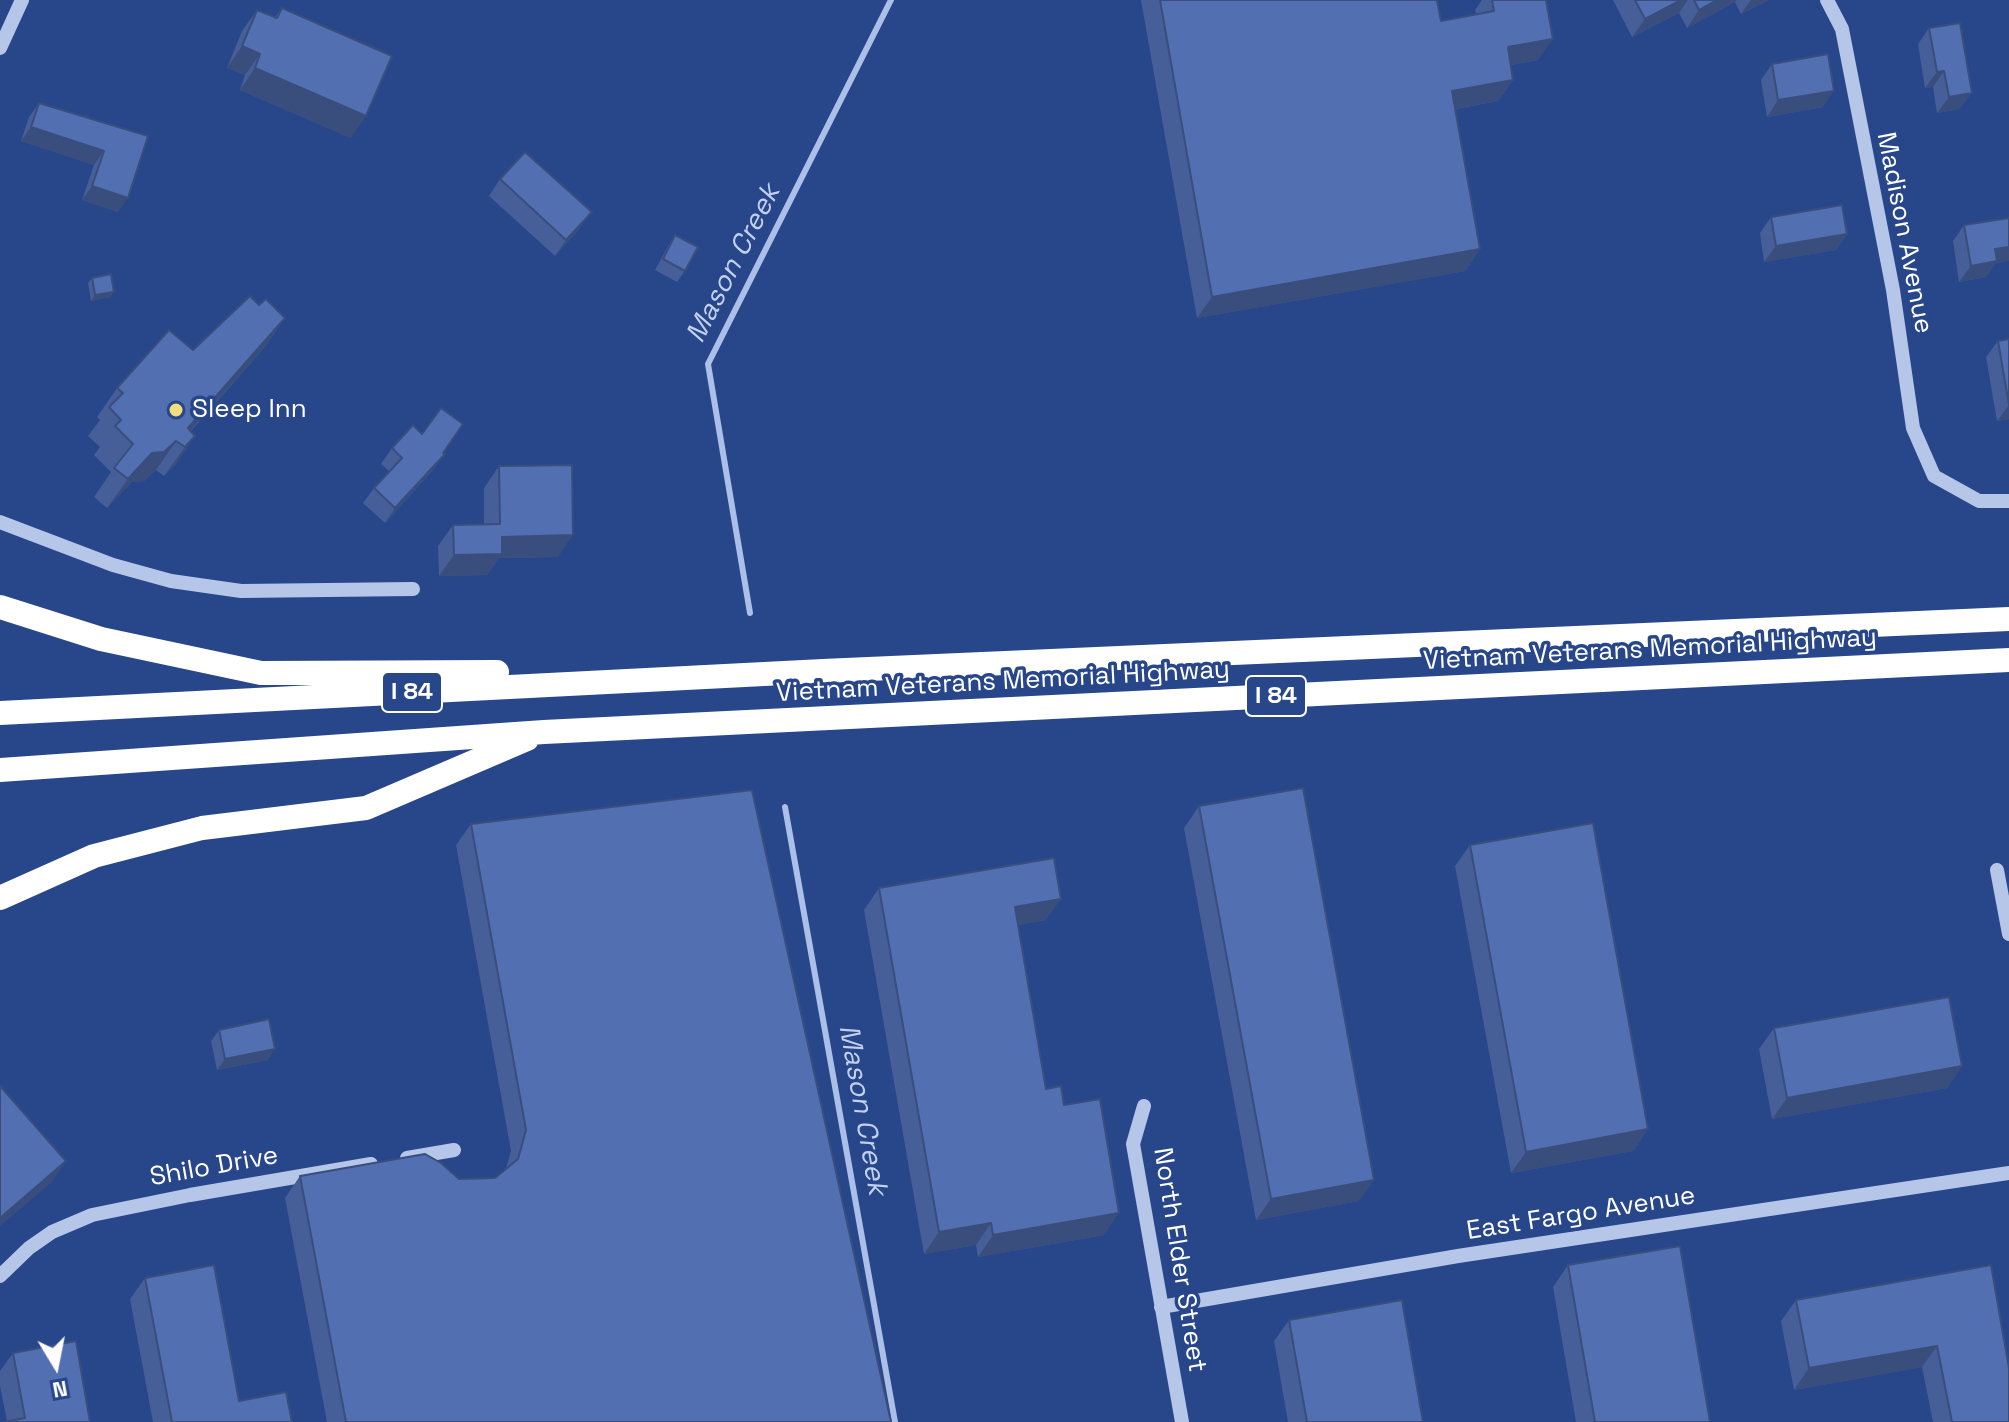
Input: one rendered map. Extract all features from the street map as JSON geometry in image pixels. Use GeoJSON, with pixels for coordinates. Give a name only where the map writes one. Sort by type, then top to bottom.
{"type":"FeatureCollection","features":[{"type":"Feature","properties":{"kind":"highway"},"geometry":{"type":"LineString","coordinates":[[0,607],[101,639],[261,673],[823,671]]}},
{"type":"Feature","properties":{"kind":"highway","name":"Vietnam Veterans Memorial Highway"},"geometry":{"type":"LineString","coordinates":[[0,713],[823,671],[2009,619]]}},
{"type":"Feature","properties":{"kind":"highway","name":"Vietnam Veterans Memorial Highway"},"geometry":{"type":"LineString","coordinates":[[0,770],[544,732],[2009,660]]}},
{"type":"Feature","properties":{"kind":"highway"},"geometry":{"type":"LineString","coordinates":[[0,898],[94,856],[202,828],[366,808],[544,732]]}},
{"type":"Feature","properties":{"kind":"street"},"geometry":{"type":"LineString","coordinates":[[0,48],[22,0]]}},
{"type":"Feature","properties":{"kind":"street","name":"Madison Avenue"},"geometry":{"type":"LineString","coordinates":[[1827,0],[1842,29],[1893,290],[1913,428],[1934,476],[1979,501],[2009,501]]}},
{"type":"Feature","properties":{"kind":"street"},"geometry":{"type":"LineString","coordinates":[[0,522],[113,565],[171,581],[241,591],[413,589]]}},
{"type":"Feature","properties":{"kind":"street"},"geometry":{"type":"LineString","coordinates":[[1997,870],[2009,934]]}},
{"type":"Feature","properties":{"kind":"street","name":"North Elder Street"},"geometry":{"type":"LineString","coordinates":[[1144,1106],[1133,1144],[1182,1422]]}},
{"type":"Feature","properties":{"kind":"street","name":"Shilo Drive"},"geometry":{"type":"LineString","coordinates":[[0,1276],[29,1248],[52,1232],[92,1215],[454,1150]]}},
{"type":"Feature","properties":{"kind":"street","name":"East Fargo Avenue"},"geometry":{"type":"LineString","coordinates":[[1161,1307],[1458,1256],[2009,1173]]}},
{"type":"Feature","properties":{"kind":"building"},"geometry":{"type":"Polygon","coordinates":[[[1160,0],[1437,0],[1441,21],[1494,11],[1492,0],[1546,0],[1553,39],[1508,47],[1513,80],[1452,91],[1480,249],[1212,297],[1160,0]]]}},
{"type":"Feature","properties":{"kind":"building"},"geometry":{"type":"Polygon","coordinates":[[[1635,0],[1681,0],[1645,19],[1635,0]]]}},
{"type":"Feature","properties":{"kind":"building"},"geometry":{"type":"Polygon","coordinates":[[[1694,0],[1717,0],[1699,10],[1694,0]]]}},
{"type":"Feature","properties":{"kind":"building"},"geometry":{"type":"Polygon","coordinates":[[[282,8],[392,56],[366,116],[255,68],[260,54],[242,46],[257,10],[277,18],[282,8]]]}},
{"type":"Feature","properties":{"kind":"building"},"geometry":{"type":"Polygon","coordinates":[[[1960,23],[1972,93],[1949,97],[1944,71],[1937,72],[1929,28],[1960,23]]]}},
{"type":"Feature","properties":{"kind":"building"},"geometry":{"type":"Polygon","coordinates":[[[1828,54],[1834,91],[1778,100],[1772,64],[1828,54]]]}},
{"type":"Feature","properties":{"kind":"building"},"geometry":{"type":"Polygon","coordinates":[[[39,103],[148,136],[128,198],[92,186],[104,151],[31,127],[39,103]]]}},
{"type":"Feature","properties":{"kind":"building"},"geometry":{"type":"Polygon","coordinates":[[[525,152],[592,212],[566,240],[500,179],[525,152]]]}},
{"type":"Feature","properties":{"kind":"building"},"geometry":{"type":"Polygon","coordinates":[[[1842,205],[1847,234],[1776,246],[1771,217],[1842,205]]]}},
{"type":"Feature","properties":{"kind":"building"},"geometry":{"type":"Polygon","coordinates":[[[2009,218],[2009,247],[1995,249],[1997,261],[1971,266],[1964,225],[2009,218]]]}},
{"type":"Feature","properties":{"kind":"building"},"geometry":{"type":"Polygon","coordinates":[[[675,235],[698,247],[685,271],[663,259],[675,235]]]}},
{"type":"Feature","properties":{"kind":"building"},"geometry":{"type":"Polygon","coordinates":[[[111,274],[114,292],[95,295],[92,278],[111,274]]]}},
{"type":"Feature","properties":{"kind":"building"},"geometry":{"type":"Polygon","coordinates":[[[250,296],[259,305],[266,299],[285,318],[188,428],[195,436],[185,447],[176,441],[164,452],[152,453],[128,479],[114,468],[133,444],[115,426],[121,420],[109,407],[123,393],[117,388],[169,330],[193,350],[250,296]]]}},
{"type":"Feature","properties":{"kind":"building"},"geometry":{"type":"Polygon","coordinates":[[[2009,339],[2009,405],[1998,341],[2009,339]]]}},
{"type":"Feature","properties":{"kind":"building"},"geometry":{"type":"Polygon","coordinates":[[[441,408],[463,424],[445,454],[395,508],[374,488],[402,458],[392,448],[413,425],[422,434],[441,408]]]}},
{"type":"Feature","properties":{"kind":"building"},"geometry":{"type":"Polygon","coordinates":[[[572,465],[573,535],[502,537],[502,554],[454,555],[453,525],[500,524],[499,466],[572,465]]]}},
{"type":"Feature","properties":{"kind":"building"},"geometry":{"type":"Polygon","coordinates":[[[1303,788],[1374,1180],[1271,1199],[1199,806],[1303,788]]]}},
{"type":"Feature","properties":{"kind":"building"},"geometry":{"type":"Polygon","coordinates":[[[752,790],[891,1422],[346,1422],[300,1176],[425,1154],[459,1179],[495,1178],[518,1159],[526,1130],[471,824],[752,790]]]}},
{"type":"Feature","properties":{"kind":"building"},"geometry":{"type":"Polygon","coordinates":[[[1593,823],[1648,1129],[1526,1152],[1470,845],[1593,823]]]}},
{"type":"Feature","properties":{"kind":"building"},"geometry":{"type":"Polygon","coordinates":[[[1054,858],[1061,899],[1015,907],[1046,1089],[1061,1086],[1064,1105],[1100,1099],[1119,1213],[993,1235],[991,1223],[939,1232],[879,888],[1054,858]]]}},
{"type":"Feature","properties":{"kind":"building"},"geometry":{"type":"Polygon","coordinates":[[[1949,997],[1962,1066],[1787,1098],[1774,1028],[1949,997]]]}},
{"type":"Feature","properties":{"kind":"building"},"geometry":{"type":"Polygon","coordinates":[[[269,1019],[275,1049],[225,1059],[219,1030],[269,1019]]]}},
{"type":"Feature","properties":{"kind":"building"},"geometry":{"type":"Polygon","coordinates":[[[0,1086],[66,1161],[0,1218],[0,1086]]]}},
{"type":"Feature","properties":{"kind":"building"},"geometry":{"type":"Polygon","coordinates":[[[1680,1246],[1710,1422],[1595,1422],[1568,1265],[1680,1246]]]}},
{"type":"Feature","properties":{"kind":"building"},"geometry":{"type":"Polygon","coordinates":[[[214,1265],[239,1401],[286,1392],[292,1422],[172,1422],[145,1278],[214,1265]]]}},
{"type":"Feature","properties":{"kind":"building"},"geometry":{"type":"Polygon","coordinates":[[[1991,1265],[2009,1368],[2009,1422],[1952,1422],[1937,1346],[1809,1368],[1796,1300],[1991,1265]]]}},
{"type":"Feature","properties":{"kind":"building"},"geometry":{"type":"Polygon","coordinates":[[[1402,1300],[1423,1422],[1307,1422],[1289,1320],[1402,1300]]]}},
{"type":"Feature","properties":{"kind":"building"},"geometry":{"type":"Polygon","coordinates":[[[76,1341],[90,1422],[4,1422],[25,1418],[13,1353],[76,1341]]]}},
{"type":"Feature","properties":{"kind":"waterway","name":"Mason Creek"},"geometry":{"type":"LineString","coordinates":[[750,613],[708,364],[891,0]]}},
{"type":"Feature","properties":{"kind":"waterway","name":"Mason Creek"},"geometry":{"type":"LineString","coordinates":[[785,807],[895,1422]]}},
{"type":"Feature","properties":{"kind":"place","name":"Sleep Inn"},"geometry":{"type":"Point","coordinates":[176,410]}}]}
